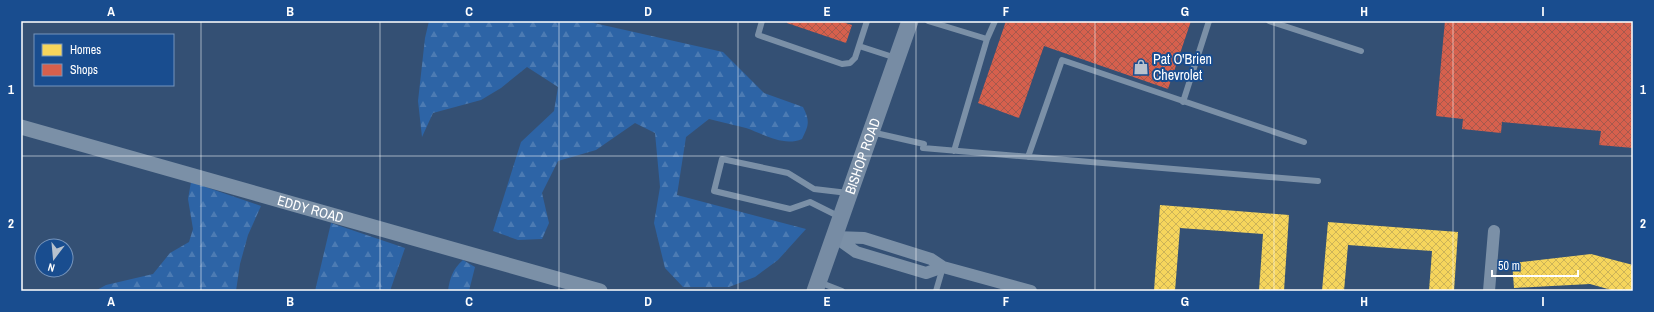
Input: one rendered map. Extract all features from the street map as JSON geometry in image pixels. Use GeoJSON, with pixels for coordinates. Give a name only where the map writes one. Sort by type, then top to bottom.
{"type":"FeatureCollection","features":[{"type":"Feature","properties":{"kind":"main road","name":"BISHOP ROAD"},"geometry":{"type":"LineString","coordinates":[[817,286],[910,21]]}},
{"type":"Feature","properties":{"kind":"street","name":"EDDY ROAD"},"geometry":{"type":"LineString","coordinates":[[21,127],[600,291]]}},
{"type":"Feature","properties":{"kind":"street"},"geometry":{"type":"LineString","coordinates":[[1489,291],[1494,231]]}},
{"type":"Feature","properties":{"kind":"street"},"geometry":{"type":"LineString","coordinates":[[835,237],[856,252],[926,273],[943,267],[1031,291]]}},
{"type":"Feature","properties":{"kind":"lane"},"geometry":{"type":"LineString","coordinates":[[762,21],[758,35],[842,64],[850,64],[855,58],[867,21]]}},
{"type":"Feature","properties":{"kind":"lane"},"geometry":{"type":"LineString","coordinates":[[928,21],[987,39]]}},
{"type":"Feature","properties":{"kind":"lane"},"geometry":{"type":"LineString","coordinates":[[954,151],[987,39],[995,21]]}},
{"type":"Feature","properties":{"kind":"lane"},"geometry":{"type":"LineString","coordinates":[[1183,102],[1209,21]]}},
{"type":"Feature","properties":{"kind":"lane"},"geometry":{"type":"LineString","coordinates":[[1269,21],[1361,51]]}},
{"type":"Feature","properties":{"kind":"lane"},"geometry":{"type":"LineString","coordinates":[[859,46],[897,59]]}},
{"type":"Feature","properties":{"kind":"lane"},"geometry":{"type":"LineString","coordinates":[[1028,157],[1062,60],[1304,142]]}},
{"type":"Feature","properties":{"kind":"lane"},"geometry":{"type":"LineString","coordinates":[[871,132],[924,146],[954,151],[1318,181]]}},
{"type":"Feature","properties":{"kind":"lane"},"geometry":{"type":"LineString","coordinates":[[841,218],[810,202],[790,210],[714,191],[722,159],[788,173],[814,189],[850,193]]}},
{"type":"Feature","properties":{"kind":"lane"},"geometry":{"type":"LineString","coordinates":[[810,202],[814,189]]}},
{"type":"Feature","properties":{"kind":"lane"},"geometry":{"type":"LineString","coordinates":[[936,291],[943,267]]}},
{"type":"Feature","properties":{"kind":"lane"},"geometry":{"type":"LineString","coordinates":[[817,286],[842,291]]}},
{"type":"Feature","properties":{"kind":"green space"},"geometry":{"type":"Polygon","coordinates":[[[429,21],[585,21],[723,52],[764,93],[803,107],[808,120],[806,130],[802,139],[788,142],[774,139],[746,128],[709,119],[686,137],[677,195],[806,229],[778,260],[755,277],[729,287],[683,287],[665,268],[654,223],[660,187],[655,133],[635,123],[596,150],[558,161],[542,193],[549,223],[542,239],[518,240],[493,231],[521,142],[554,111],[558,87],[527,67],[501,88],[481,100],[433,113],[422,137],[418,101],[425,38],[429,21]]]}},
{"type":"Feature","properties":{"kind":"green space"},"geometry":{"type":"Polygon","coordinates":[[[191,182],[261,206],[248,235],[240,264],[236,291],[95,291],[106,285],[153,274],[170,253],[189,242],[193,229],[188,199],[191,182]]]}},
{"type":"Feature","properties":{"kind":"green space"},"geometry":{"type":"Polygon","coordinates":[[[331,223],[405,248],[390,291],[315,291],[331,223]]]}},
{"type":"Feature","properties":{"kind":"green space"},"geometry":{"type":"Polygon","coordinates":[[[463,260],[475,267],[469,291],[448,291],[452,274],[463,260]]]}},
{"type":"Feature","properties":{"kind":"building: Homes"},"geometry":{"type":"Polygon","coordinates":[[[1160,205],[1289,215],[1284,291],[1259,291],[1263,234],[1180,228],[1175,291],[1154,291],[1160,205]]]}},
{"type":"Feature","properties":{"kind":"building: Homes"},"geometry":{"type":"Polygon","coordinates":[[[1328,222],[1458,232],[1454,291],[1429,291],[1432,251],[1348,245],[1344,291],[1322,291],[1328,222]]]}},
{"type":"Feature","properties":{"kind":"building: Homes"},"geometry":{"type":"Polygon","coordinates":[[[1591,254],[1633,265],[1633,291],[1615,291],[1590,284],[1514,288],[1512,263],[1591,254]]]}},
{"type":"Feature","properties":{"kind":"building: Shops"},"geometry":{"type":"Polygon","coordinates":[[[787,21],[839,21],[852,25],[846,43],[787,23],[787,21]]]}},
{"type":"Feature","properties":{"kind":"building: Shops","name":"Pat O'Brien Chevrolet"},"geometry":{"type":"Polygon","coordinates":[[[1006,21],[1191,21],[1168,89],[1044,46],[1019,118],[978,103],[1006,21]]]}},
{"type":"Feature","properties":{"kind":"building: Shops"},"geometry":{"type":"Polygon","coordinates":[[[1445,21],[1633,21],[1633,148],[1599,145],[1601,131],[1502,122],[1501,133],[1462,129],[1463,119],[1436,116],[1445,21]]]}},
{"type":"Feature","properties":{"kind":"place","name":"Pat O'Brien Chevrolet"},"geometry":{"type":"Point","coordinates":[1141,67]}}]}
